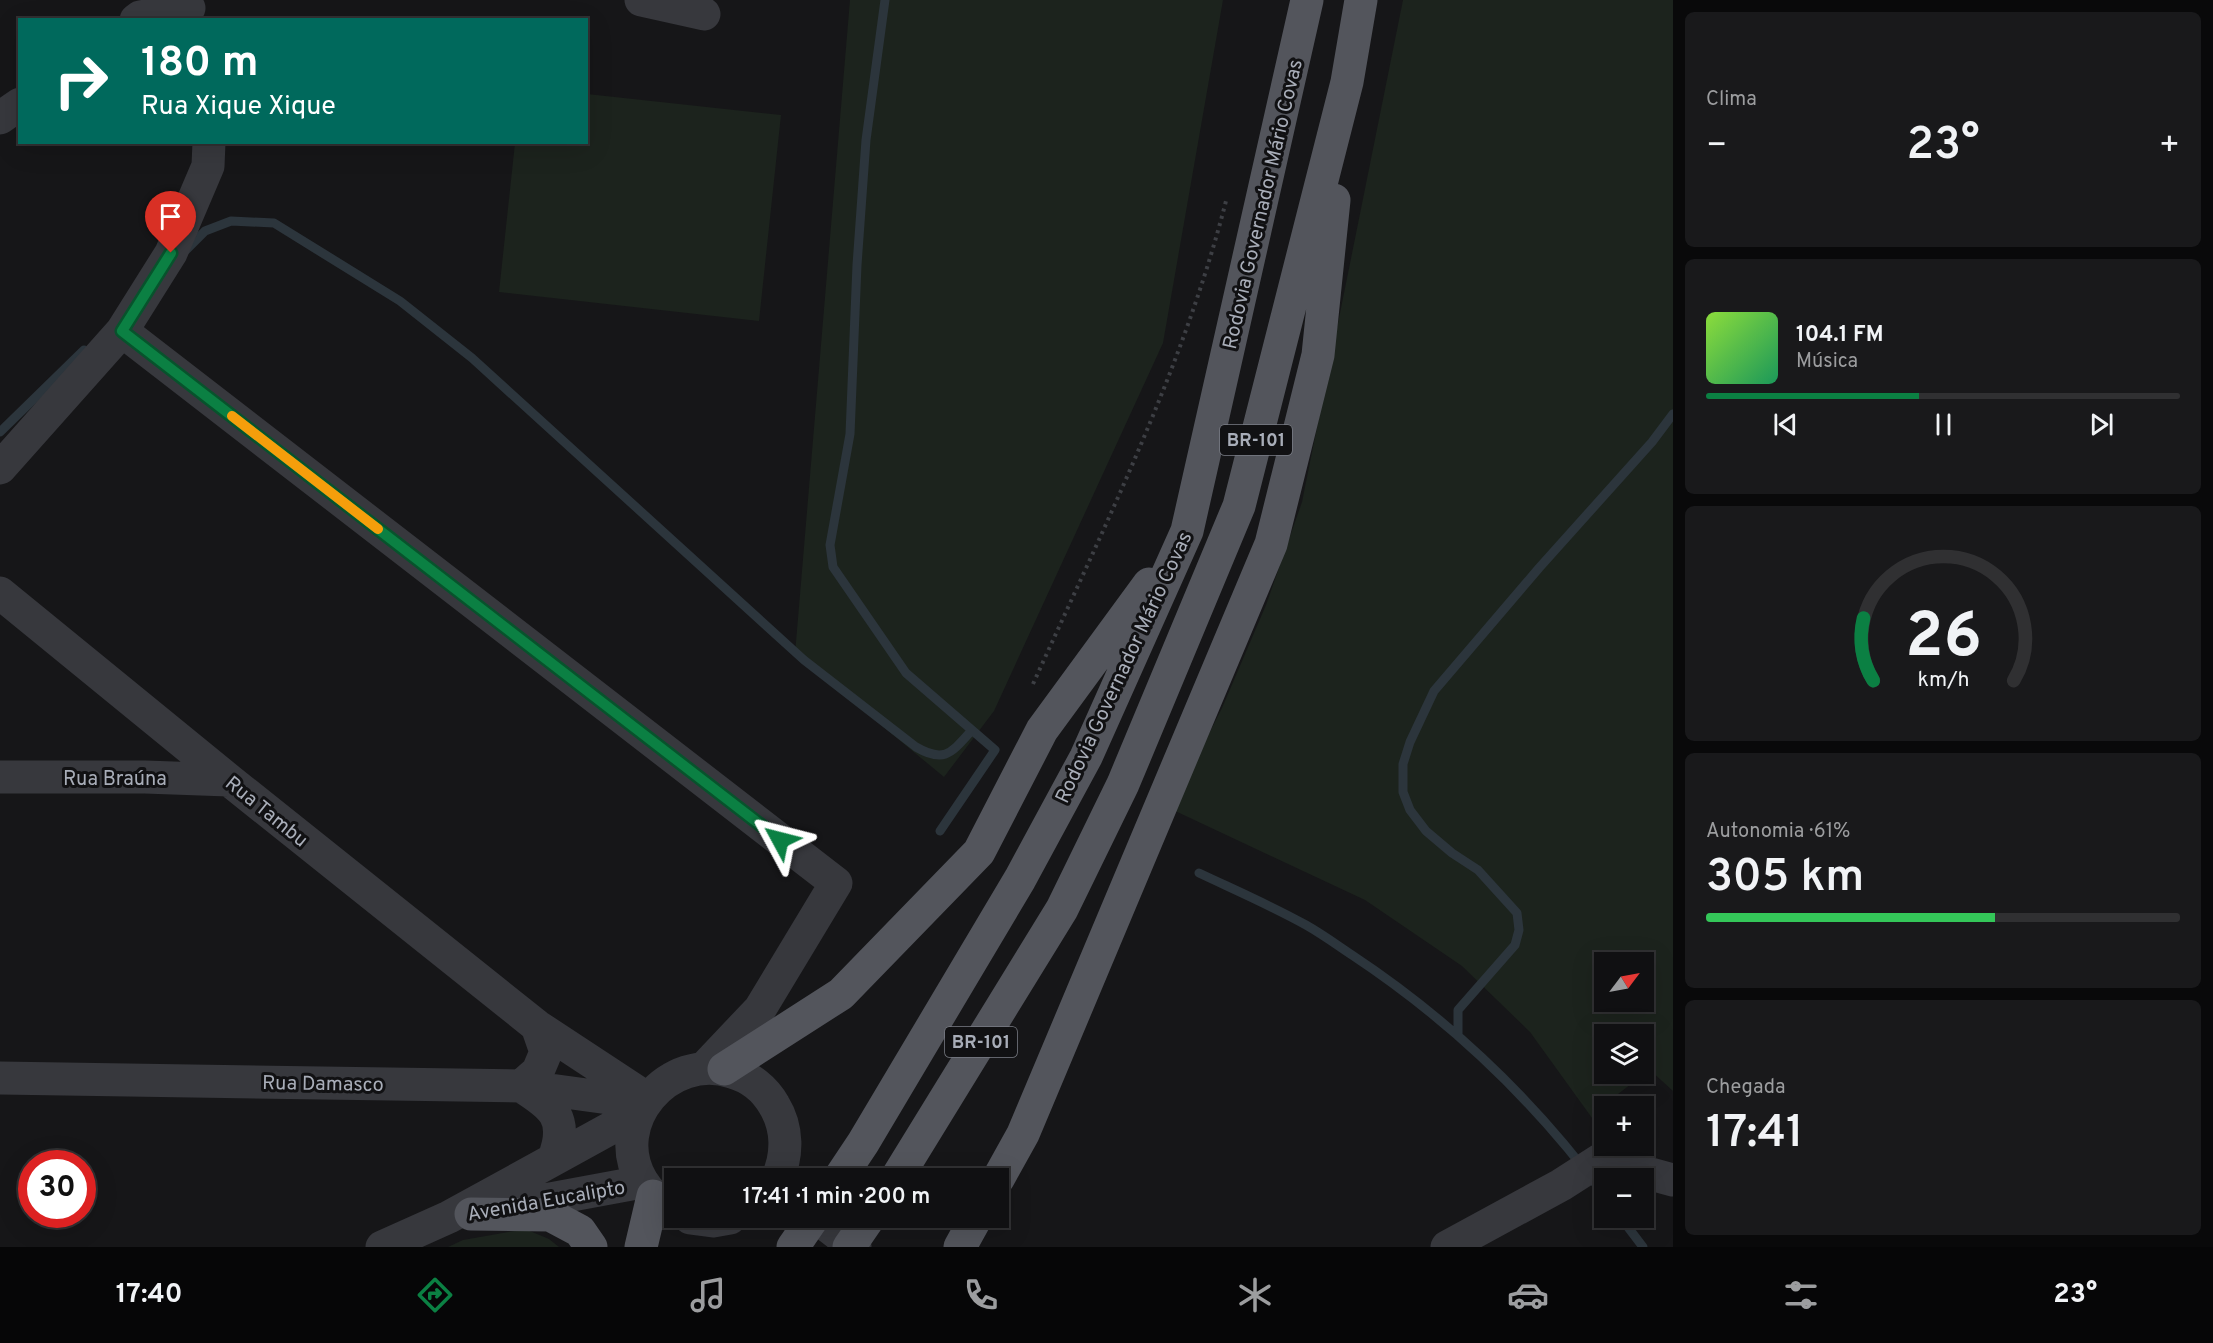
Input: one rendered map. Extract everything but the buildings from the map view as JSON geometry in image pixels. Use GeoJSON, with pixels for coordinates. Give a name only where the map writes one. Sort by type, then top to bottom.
{"type":"FeatureCollection","features":[{"type":"Feature","properties":{"kind":"main road","name":"Rodovia Governador Mário Covas"},"geometry":{"type":"LineString","coordinates":[[846,1168],[1020,879],[1086,758],[1187,531],[1308,0]]}},
{"type":"Feature","properties":{"kind":"main road","name":"Rodovia Governador Mário Covas"},"geometry":{"type":"LineString","coordinates":[[904,1168],[1062,909],[1123,784],[1239,506],[1347,82],[1361,0]]}},
{"type":"Feature","properties":{"kind":"main road"},"geometry":{"type":"LineString","coordinates":[[1004,1168],[1023,1134],[1271,544],[1318,355],[1347,82]]}},
{"type":"Feature","properties":{"kind":"main road"},"geometry":{"type":"LineString","coordinates":[[715,1068],[841,994],[979,852],[1042,730],[1187,531]]}},
{"type":"Feature","properties":{"kind":"main road"},"geometry":{"type":"LineString","coordinates":[[641,1247],[657,1197]]}},
{"type":"Feature","properties":{"kind":"main road"},"geometry":{"type":"LineString","coordinates":[[460,1215],[550,1215],[580,1231],[591,1247]]}},
{"type":"Feature","properties":{"kind":"main road"},"geometry":{"type":"LineString","coordinates":[[849,1247],[862,1228]]}},
{"type":"Feature","properties":{"kind":"main road"},"geometry":{"type":"LineString","coordinates":[[960,1247],[970,1228]]}},
{"type":"Feature","properties":{"kind":"street"},"geometry":{"type":"LineString","coordinates":[[641,0],[705,14]]}},
{"type":"Feature","properties":{"kind":"street"},"geometry":{"type":"LineString","coordinates":[[139,18],[191,9]]}},
{"type":"Feature","properties":{"kind":"street"},"geometry":{"type":"LineString","coordinates":[[0,118],[18,105]]}},
{"type":"Feature","properties":{"kind":"street"},"geometry":{"type":"LineString","coordinates":[[0,468],[122,331],[171,253],[208,166],[209,144]]}},
{"type":"Feature","properties":{"kind":"street"},"geometry":{"type":"LineString","coordinates":[[122,331],[836,883],[760,1010],[715,1068],[742,1075],[770,1098],[779,1114],[784,1132],[786,1150],[782,1168]]}},
{"type":"Feature","properties":{"kind":"street","name":"Rua Tambu"},"geometry":{"type":"LineString","coordinates":[[0,593],[229,780],[537,1026],[644,1105]]}},
{"type":"Feature","properties":{"kind":"street"},"geometry":{"type":"LineString","coordinates":[[145,777],[162,725]]}},
{"type":"Feature","properties":{"kind":"street","name":"Rua Braúna"},"geometry":{"type":"LineString","coordinates":[[0,777],[145,777],[229,780]]}},
{"type":"Feature","properties":{"kind":"street"},"geometry":{"type":"LineString","coordinates":[[521,1086],[538,1071],[546,1053],[537,1026]]}},
{"type":"Feature","properties":{"kind":"street","name":"Avenida Eucalipto"},"geometry":{"type":"LineString","coordinates":[[382,1247],[460,1215],[644,1105],[670,1078],[687,1071],[715,1068]]}},
{"type":"Feature","properties":{"kind":"street","name":"Rua Damasco"},"geometry":{"type":"LineString","coordinates":[[0,1078],[521,1086],[644,1105]]}},
{"type":"Feature","properties":{"kind":"street","name":"Avenida Eucalipto"},"geometry":{"type":"LineString","coordinates":[[521,1086],[546,1102],[558,1120],[560,1141],[554,1158]]}},
{"type":"Feature","properties":{"kind":"street"},"geometry":{"type":"LineString","coordinates":[[644,1105],[633,1138],[634,1157],[657,1197]]}},
{"type":"Feature","properties":{"kind":"street"},"geometry":{"type":"LineString","coordinates":[[1447,1247],[1561,1185],[1600,1160],[1673,1180]]}},
{"type":"Feature","properties":{"kind":"street","name":"Avenida Eucalipto"},"geometry":{"type":"LineString","coordinates":[[460,1215],[657,1197]]}},
{"type":"Feature","properties":{"kind":"street"},"geometry":{"type":"LineString","coordinates":[[805,1231],[855,1247]]}},
{"type":"Feature","properties":{"kind":"path"},"geometry":{"type":"LineString","coordinates":[[1029,694],[1147,434],[1214,248],[1228,191]]}},
{"type":"Feature","properties":{"kind":"shaded area"},"geometry":{"type":"Polygon","coordinates":[[[850,0],[1223,0],[1163,343],[994,711],[944,777],[795,654],[850,0]]]}},
{"type":"Feature","properties":{"kind":"shaded area"},"geometry":{"type":"Polygon","coordinates":[[[1403,0],[1673,0],[1673,1091],[1654,1074],[1654,1024],[1594,1024],[1594,1084],[1631,1084],[1617,1096],[1594,1096],[1594,1121],[1530,1032],[1462,966],[1365,900],[1171,809],[1222,708],[1266,605],[1302,502],[1403,0]]]}},
{"type":"Feature","properties":{"kind":"shaded area"},"geometry":{"type":"Polygon","coordinates":[[[588,94],[781,115],[759,321],[499,292],[515,144],[588,144],[588,94]]]}},
{"type":"Feature","properties":{"kind":"shaded area"},"geometry":{"type":"Polygon","coordinates":[[[525,1229],[549,1239],[559,1247],[448,1247],[463,1240],[525,1229]]]}},
{"type":"Feature","properties":{"kind":"waterway"},"geometry":{"type":"LineString","coordinates":[[885,0],[866,140],[857,265],[850,434],[830,545],[833,567],[906,673],[995,750],[940,831]]}},
{"type":"Feature","properties":{"kind":"waterway"},"geometry":{"type":"LineString","coordinates":[[186,250],[205,231],[231,221],[274,223],[400,301],[472,358],[804,660],[916,747],[934,755],[941,755],[953,750],[972,730]]}},
{"type":"Feature","properties":{"kind":"waterway"},"geometry":{"type":"LineString","coordinates":[[0,432],[84,350]]}},
{"type":"Feature","properties":{"kind":"waterway"},"geometry":{"type":"LineString","coordinates":[[1458,1036],[1458,1010],[1515,945],[1519,930],[1517,913],[1478,870],[1452,853],[1426,831],[1410,810],[1403,792],[1403,764],[1410,742],[1434,691],[1539,568],[1652,442],[1673,414]]}},
{"type":"Feature","properties":{"kind":"waterway"},"geometry":{"type":"LineString","coordinates":[[1199,873],[1312,928],[1423,1007],[1489,1064],[1520,1095],[1550,1127],[1594,1182]]}},
{"type":"Feature","properties":{"kind":"waterway"},"geometry":{"type":"LineString","coordinates":[[1629,1228],[1643,1247]]}},
{"type":"Feature","properties":{"kind":"slow traffic"},"geometry":{"type":"LineString","coordinates":[[232,416],[378,529]]}},
{"type":"Feature","properties":{"kind":"route"},"geometry":{"type":"LineString","coordinates":[[171,253],[122,331],[780,840]]}}]}
